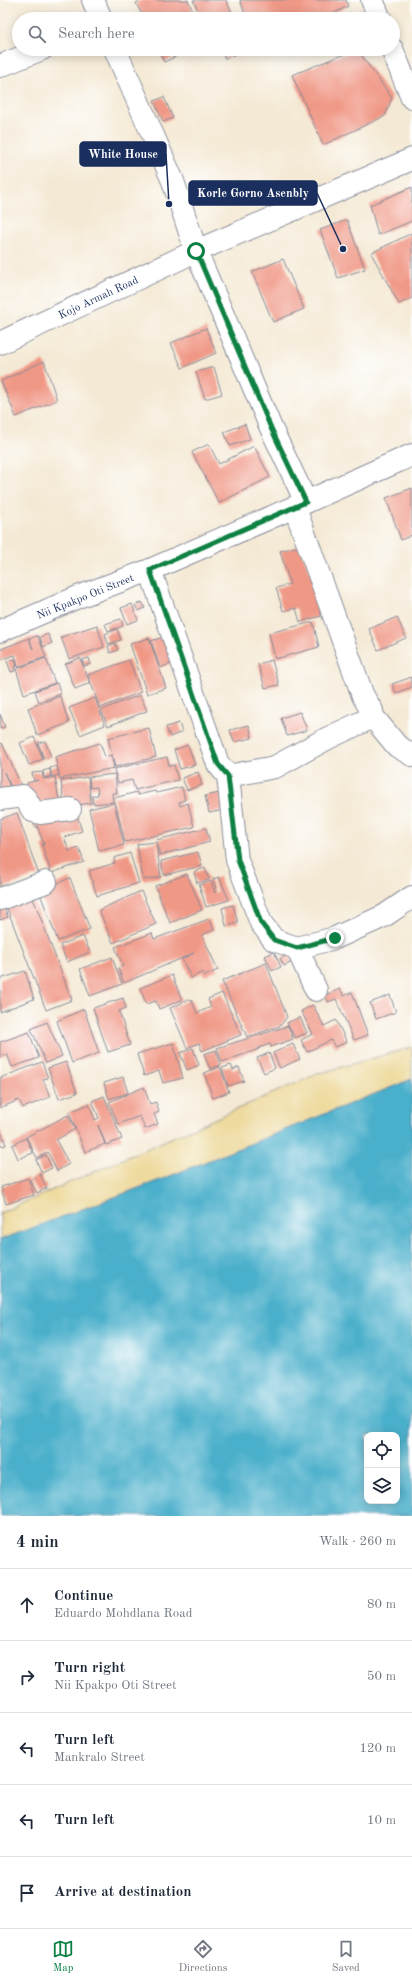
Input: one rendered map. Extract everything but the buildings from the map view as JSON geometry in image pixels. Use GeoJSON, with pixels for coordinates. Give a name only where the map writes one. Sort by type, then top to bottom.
{"type":"FeatureCollection","features":[{"type":"Feature","properties":{"kind":"street"},"geometry":{"type":"LineString","coordinates":[[93,0],[99,12]]}},
{"type":"Feature","properties":{"kind":"street"},"geometry":{"type":"LineString","coordinates":[[372,0],[377,12]]}},
{"type":"Feature","properties":{"kind":"street"},"geometry":{"type":"LineString","coordinates":[[0,66],[25,56]]}},
{"type":"Feature","properties":{"kind":"street"},"geometry":{"type":"LineString","coordinates":[[118,56],[173,181],[196,251],[271,428],[301,505],[363,696],[372,711],[373,718],[397,746],[412,755]]}},
{"type":"Feature","properties":{"kind":"street"},"geometry":{"type":"LineString","coordinates":[[395,56],[412,98]]}},
{"type":"Feature","properties":{"kind":"street","name":"Kojo Armah Road"},"geometry":{"type":"LineString","coordinates":[[0,343],[196,251],[412,159]]}},
{"type":"Feature","properties":{"kind":"street","name":"Nii Kpakpo Oti Street"},"geometry":{"type":"LineString","coordinates":[[0,631],[78,597],[150,570],[412,455]]}},
{"type":"Feature","properties":{"kind":"street"},"geometry":{"type":"LineString","coordinates":[[150,570],[218,764],[228,776],[238,860],[261,923],[274,940],[297,948],[335,938],[384,916],[412,898]]}},
{"type":"Feature","properties":{"kind":"street"},"geometry":{"type":"LineString","coordinates":[[228,776],[275,767],[328,738],[373,718]]}},
{"type":"Feature","properties":{"kind":"street"},"geometry":{"type":"LineString","coordinates":[[0,799],[23,796],[33,810],[40,813],[70,809]]}},
{"type":"Feature","properties":{"kind":"street"},"geometry":{"type":"LineString","coordinates":[[0,899],[46,882]]}},
{"type":"Feature","properties":{"kind":"street"},"geometry":{"type":"LineString","coordinates":[[297,948],[316,990]]}},
{"type":"Feature","properties":{"kind":"sand"},"geometry":{"type":"Polygon","coordinates":[[[412,1047],[412,1079],[160,1180],[0,1240],[0,1213],[317,1074],[412,1047]]]}},
{"type":"Feature","properties":{"kind":"water"},"geometry":{"type":"Polygon","coordinates":[[[412,1079],[412,1516],[0,1516],[0,1240],[160,1180],[412,1079]]]}},
{"type":"Feature","properties":{"kind":"place","name":"White House"},"geometry":{"type":"Point","coordinates":[169,204]}},
{"type":"Feature","properties":{"kind":"place","name":"Korle Gorno Asenbly"},"geometry":{"type":"Point","coordinates":[343,249]}},
{"type":"Feature","properties":{"kind":"route"},"geometry":{"type":"LineString","coordinates":[[196,251],[271,428],[306,502],[150,570],[167,613],[218,764],[228,776],[238,860],[261,923],[274,940],[297,948],[335,938]]}}]}
